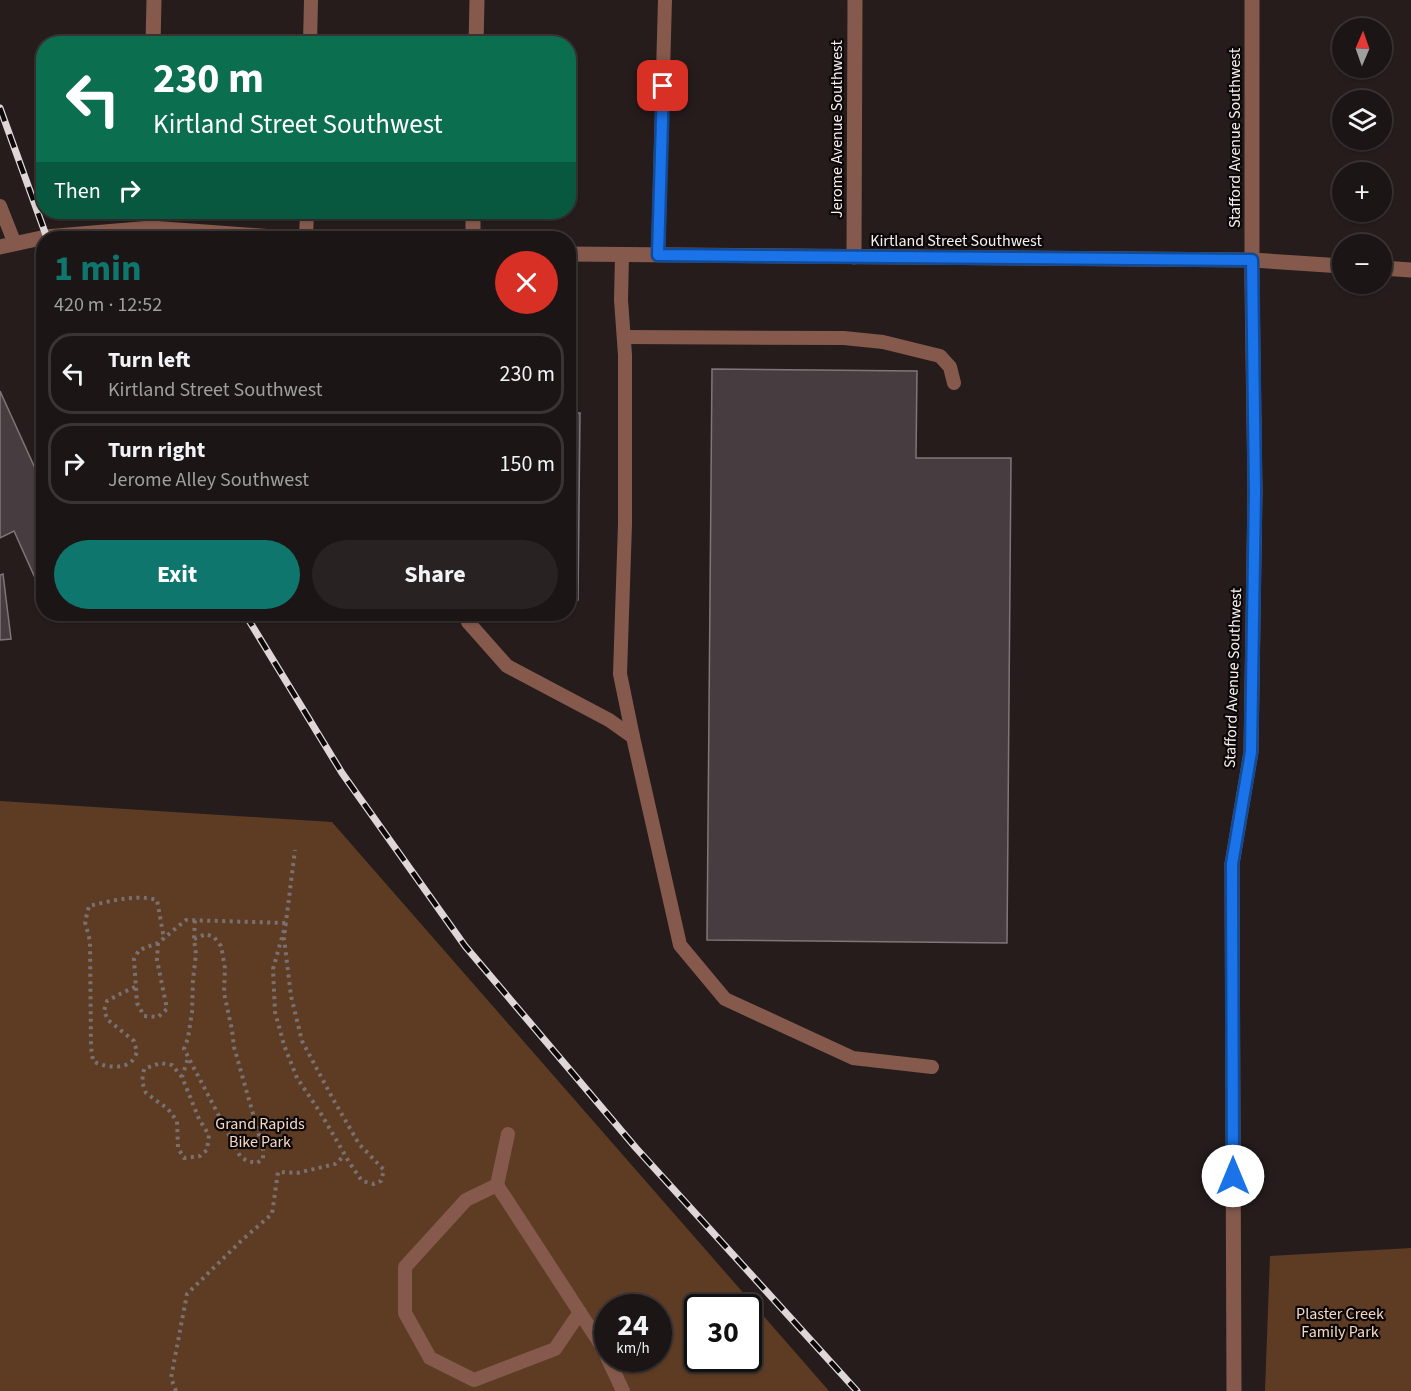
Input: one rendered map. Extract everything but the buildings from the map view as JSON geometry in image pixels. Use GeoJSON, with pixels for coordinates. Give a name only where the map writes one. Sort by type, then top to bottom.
{"type":"FeatureCollection","features":[{"type":"Feature","properties":{"kind":"street"},"geometry":{"type":"LineString","coordinates":[[153,36],[154,0]]}},
{"type":"Feature","properties":{"kind":"street"},"geometry":{"type":"LineString","coordinates":[[476,36],[477,0]]}},
{"type":"Feature","properties":{"kind":"street","name":"Jerome Avenue Southwest"},"geometry":{"type":"LineString","coordinates":[[854,257],[855,0]]}},
{"type":"Feature","properties":{"kind":"street","name":"Stafford Avenue Southwest"},"geometry":{"type":"LineString","coordinates":[[1234,1391],[1232,864],[1251,752],[1255,491],[1252,0]]}},
{"type":"Feature","properties":{"kind":"street"},"geometry":{"type":"LineString","coordinates":[[151,219],[151,228]]}},
{"type":"Feature","properties":{"kind":"street"},"geometry":{"type":"LineString","coordinates":[[116,231],[151,228],[192,231]]}},
{"type":"Feature","properties":{"kind":"street"},"geometry":{"type":"LineString","coordinates":[[8,245],[36,239]]}},
{"type":"Feature","properties":{"kind":"street","name":"Kirtland Street Southwest"},"geometry":{"type":"LineString","coordinates":[[576,254],[1252,260],[1332,265]]}},
{"type":"Feature","properties":{"kind":"street"},"geometry":{"type":"LineString","coordinates":[[1392,269],[1411,270]]}},
{"type":"Feature","properties":{"kind":"lane"},"geometry":{"type":"LineString","coordinates":[[310,36],[311,0]]}},
{"type":"Feature","properties":{"kind":"lane"},"geometry":{"type":"LineString","coordinates":[[658,255],[665,0]]}},
{"type":"Feature","properties":{"kind":"lane"},"geometry":{"type":"LineString","coordinates":[[0,206],[8,245]]}},
{"type":"Feature","properties":{"kind":"lane"},"geometry":{"type":"LineString","coordinates":[[622,255],[621,300],[626,355],[625,513],[620,674],[681,945],[725,999],[853,1058],[932,1067]]}},
{"type":"Feature","properties":{"kind":"lane"},"geometry":{"type":"LineString","coordinates":[[624,338],[844,338],[883,342],[940,356],[950,367],[954,383]]}},
{"type":"Feature","properties":{"kind":"lane"},"geometry":{"type":"LineString","coordinates":[[468,621],[507,666],[609,720],[633,737]]}},
{"type":"Feature","properties":{"kind":"lane"},"geometry":{"type":"LineString","coordinates":[[508,1134],[497,1185],[594,1334]]}},
{"type":"Feature","properties":{"kind":"lane"},"geometry":{"type":"LineString","coordinates":[[497,1185],[466,1200],[405,1267],[405,1313],[430,1358],[474,1380],[555,1349],[579,1312]]}},
{"type":"Feature","properties":{"kind":"lane"},"geometry":{"type":"LineString","coordinates":[[614,1372],[623,1391]]}},
{"type":"Feature","properties":{"kind":"path"},"geometry":{"type":"LineString","coordinates":[[286,923],[273,969],[275,1012],[284,1045],[297,1078],[345,1156],[362,1181],[374,1184],[381,1181],[384,1170],[359,1144],[302,1041],[291,996],[284,938],[286,923],[295,850]]}},
{"type":"Feature","properties":{"kind":"path"},"geometry":{"type":"LineString","coordinates":[[135,987],[107,1001],[104,1011],[108,1020],[134,1041],[137,1052],[133,1061],[124,1065],[100,1066],[93,1061],[91,1047],[90,941],[85,922],[89,906],[126,898],[146,897],[157,900],[164,939]]}},
{"type":"Feature","properties":{"kind":"path"},"geometry":{"type":"LineString","coordinates":[[158,943],[157,960],[167,1009],[158,1017],[144,1016],[137,1003],[135,987],[134,960],[139,950],[158,943],[186,920],[286,923]]}},
{"type":"Feature","properties":{"kind":"path"},"geometry":{"type":"LineString","coordinates":[[195,920],[195,939],[196,954],[192,1012],[184,1049],[240,1156],[247,1161],[257,1163],[263,1159],[263,1149],[234,1047],[224,993],[225,968],[221,946],[214,937],[206,934],[195,939]]}},
{"type":"Feature","properties":{"kind":"path"},"geometry":{"type":"LineString","coordinates":[[182,1077],[172,1065],[160,1063],[144,1069],[142,1082],[147,1092],[168,1109],[177,1121],[178,1148],[184,1158],[200,1156],[207,1150],[209,1135],[199,1119],[182,1077],[189,1058]]}},
{"type":"Feature","properties":{"kind":"path"},"geometry":{"type":"LineString","coordinates":[[176,1391],[171,1378],[187,1294],[272,1214],[279,1172],[297,1173],[335,1164],[345,1156]]}},
{"type":"Feature","properties":{"kind":"green space","name":"Grand Rapids Bike Park"},"geometry":{"type":"Polygon","coordinates":[[[0,801],[332,822],[744,1294],[684,1294],[684,1372],[762,1372],[762,1314],[829,1391],[0,1391],[0,801]]]}},
{"type":"Feature","properties":{"kind":"green space","name":"Plaster Creek Family Park"},"geometry":{"type":"Polygon","coordinates":[[[1411,1248],[1411,1391],[1265,1391],[1270,1256],[1411,1248]]]}},
{"type":"Feature","properties":{"kind":"railway"},"geometry":{"type":"LineString","coordinates":[[0,108],[36,208]]}},
{"type":"Feature","properties":{"kind":"railway"},"geometry":{"type":"LineString","coordinates":[[40,219],[44,231]]}},
{"type":"Feature","properties":{"kind":"railway"},"geometry":{"type":"LineString","coordinates":[[249,621],[342,773],[465,946],[636,1148],[857,1391]]}},
{"type":"Feature","properties":{"kind":"route"},"geometry":{"type":"LineString","coordinates":[[663,86],[658,255],[1252,260],[1255,491],[1251,752],[1232,864],[1233,1176]]}}]}
